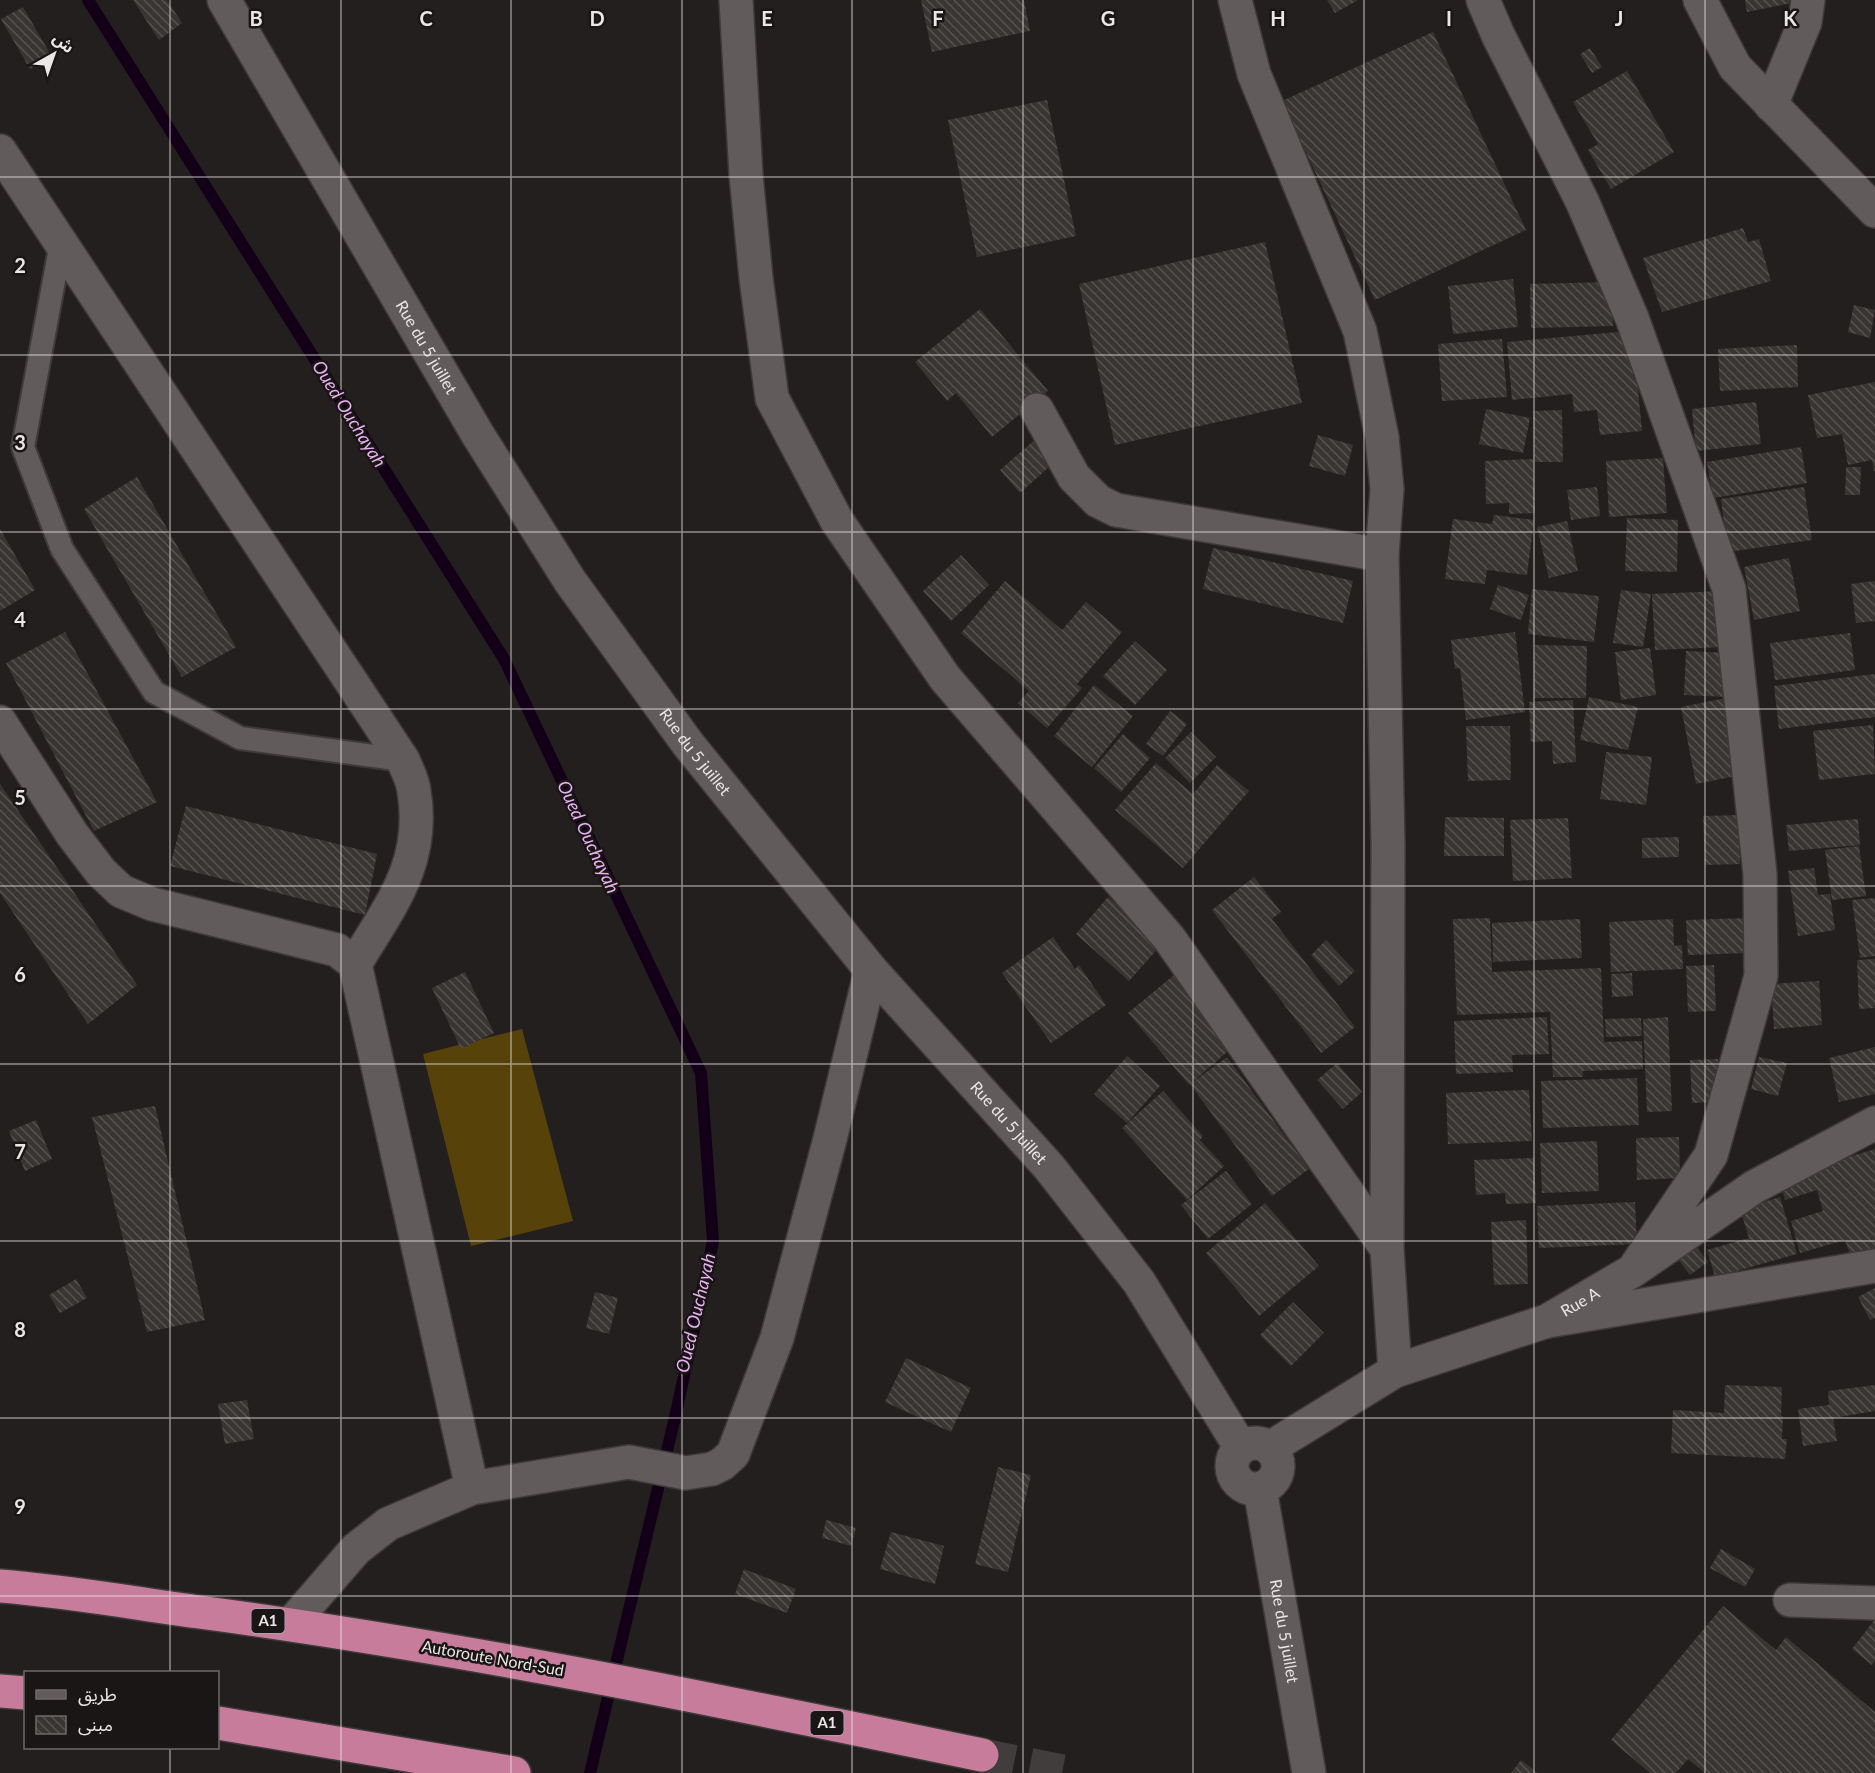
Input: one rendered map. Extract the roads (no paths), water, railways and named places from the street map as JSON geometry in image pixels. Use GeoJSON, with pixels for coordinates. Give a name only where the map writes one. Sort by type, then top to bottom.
{"type":"FeatureCollection","features":[{"type":"Feature","properties":{"kind":"highway","name":"Autoroute Nord-Sud"},"geometry":{"type":"LineString","coordinates":[[0,1586],[291,1624],[535,1665],[982,1755]]}},
{"type":"Feature","properties":{"kind":"highway"},"geometry":{"type":"LineString","coordinates":[[0,1690],[24,1693]]}},
{"type":"Feature","properties":{"kind":"highway"},"geometry":{"type":"LineString","coordinates":[[219,1723],[513,1773]]}},
{"type":"Feature","properties":{"kind":"street","name":"Rue du 5 juillet"},"geometry":{"type":"LineString","coordinates":[[224,0],[478,435],[570,581],[688,744],[871,970],[1049,1167],[1139,1282],[1256,1448],[1276,1456],[1279,1467],[1276,1477],[1270,1485],[1260,1489],[1309,1773]]}},
{"type":"Feature","properties":{"kind":"street"},"geometry":{"type":"LineString","coordinates":[[736,0],[746,174],[756,278],[772,398],[837,520],[945,678],[1168,938],[1387,1249]]}},
{"type":"Feature","properties":{"kind":"street"},"geometry":{"type":"LineString","coordinates":[[1235,0],[1254,74],[1360,331],[1382,437],[1387,489],[1382,555],[1388,845],[1387,1249],[1395,1371]]}},
{"type":"Feature","properties":{"kind":"street"},"geometry":{"type":"LineString","coordinates":[[1483,0],[1498,35],[1582,201],[1632,318],[1729,589],[1760,874],[1761,976],[1711,1155],[1634,1270]]}},
{"type":"Feature","properties":{"kind":"street"},"geometry":{"type":"LineString","coordinates":[[1700,0],[1735,67],[1875,211]]}},
{"type":"Feature","properties":{"kind":"street"},"geometry":{"type":"LineString","coordinates":[[1771,105],[1806,22],[1808,0]]}},
{"type":"Feature","properties":{"kind":"street"},"geometry":{"type":"LineString","coordinates":[[0,151],[403,760],[414,789],[416,831],[412,861],[397,896],[355,964]]}},
{"type":"Feature","properties":{"kind":"street"},"geometry":{"type":"LineString","coordinates":[[1037,410],[1074,477],[1098,501],[1116,510],[1382,555]]}},
{"type":"Feature","properties":{"kind":"street"},"geometry":{"type":"LineString","coordinates":[[0,722],[72,834],[101,872],[121,891],[152,904],[337,950],[355,964],[472,1488]]}},
{"type":"Feature","properties":{"kind":"street"},"geometry":{"type":"LineString","coordinates":[[291,1624],[356,1549],[388,1524],[472,1488],[629,1462],[686,1473],[712,1469],[723,1464],[734,1454],[777,1338],[830,1139],[871,970]]}},
{"type":"Feature","properties":{"kind":"street","name":"Rue A"},"geometry":{"type":"LineString","coordinates":[[1256,1448],[1395,1371],[1547,1321],[1634,1270],[1754,1187],[1875,1123]]}},
{"type":"Feature","properties":{"kind":"street"},"geometry":{"type":"LineString","coordinates":[[1547,1321],[1875,1266]]}},
{"type":"Feature","properties":{"kind":"street"},"geometry":{"type":"LineString","coordinates":[[1790,1600],[1875,1602]]}},
{"type":"Feature","properties":{"kind":"lane"},"geometry":{"type":"LineString","coordinates":[[61,243],[23,447],[62,549],[154,692],[240,738],[403,760]]}},
{"type":"Feature","properties":{"kind":"waterway","name":"Oued Ouchayah"},"geometry":{"type":"LineString","coordinates":[[88,0],[504,659],[701,1073],[713,1241],[676,1413],[590,1773]]}},
{"type":"Feature","properties":{"kind":"tunnel"},"geometry":{"type":"LineString","coordinates":[[982,1755],[1073,1773]]}}]}
